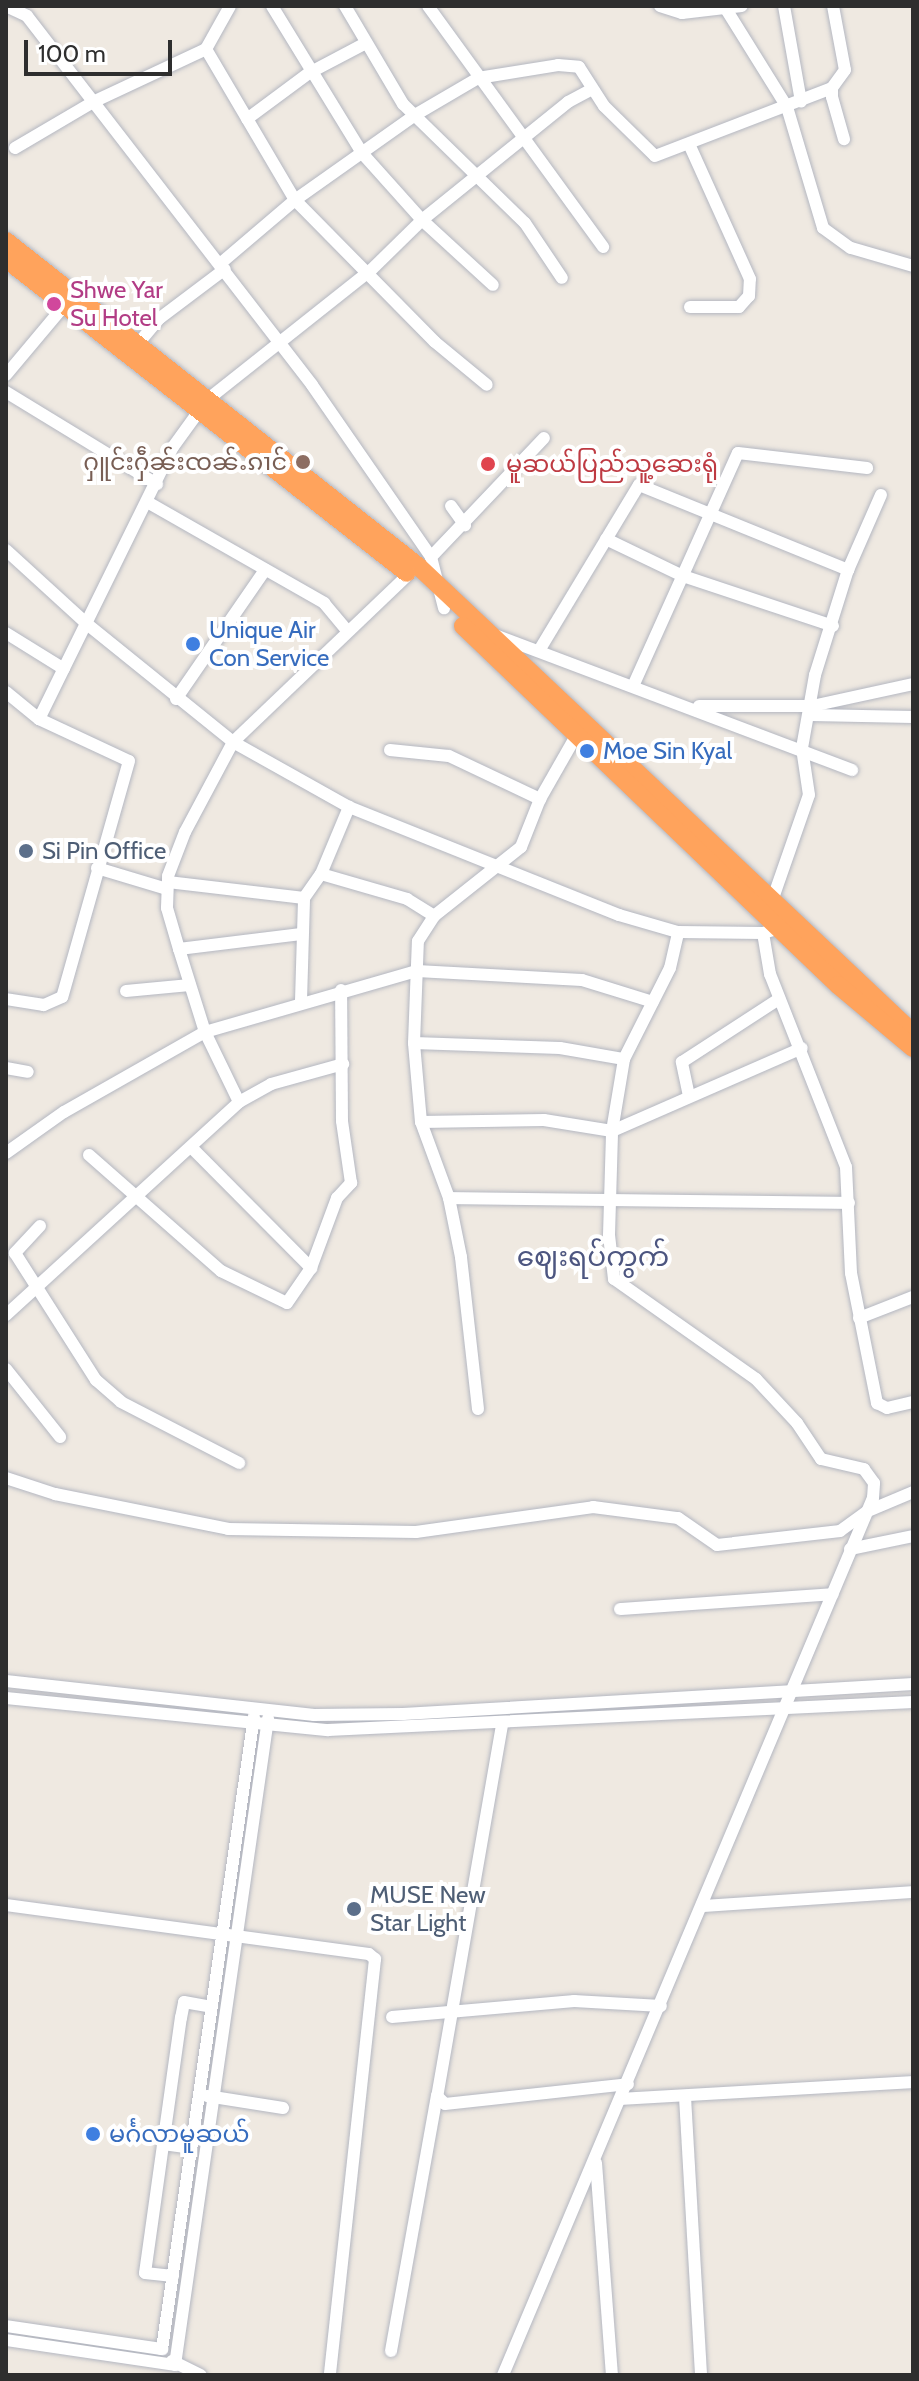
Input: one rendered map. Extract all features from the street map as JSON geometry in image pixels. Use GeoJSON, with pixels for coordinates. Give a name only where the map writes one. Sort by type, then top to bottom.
{"type":"FeatureCollection","features":[{"type":"Feature","properties":{"kind":"highway"},"geometry":{"type":"LineString","coordinates":[[6,241],[68,300],[409,574],[489,633],[771,930],[913,1048]]}},
{"type":"Feature","properties":{"kind":"highway"},"geometry":{"type":"LineString","coordinates":[[6,259],[137,345],[202,406],[418,566],[467,629],[772,901],[913,1033]]}},
{"type":"Feature","properties":{"kind":"street"},"geometry":{"type":"LineString","coordinates":[[6,6],[28,11],[93,102],[223,266],[431,557],[444,600]]}},
{"type":"Feature","properties":{"kind":"street"},"geometry":{"type":"LineString","coordinates":[[15,148],[93,102],[206,49],[230,6]]}},
{"type":"Feature","properties":{"kind":"street"},"geometry":{"type":"LineString","coordinates":[[272,6],[309,73],[362,153],[422,220],[493,285]]}},
{"type":"Feature","properties":{"kind":"street"},"geometry":{"type":"LineString","coordinates":[[345,6],[364,44],[415,115],[480,174],[525,223],[562,278]]}},
{"type":"Feature","properties":{"kind":"street"},"geometry":{"type":"LineString","coordinates":[[428,6],[603,247]]}},
{"type":"Feature","properties":{"kind":"street"},"geometry":{"type":"LineString","coordinates":[[660,6],[682,13],[742,6]]}},
{"type":"Feature","properties":{"kind":"street"},"geometry":{"type":"LineString","coordinates":[[784,6],[801,101]]}},
{"type":"Feature","properties":{"kind":"street"},"geometry":{"type":"LineString","coordinates":[[137,345],[160,318],[295,200],[415,115],[478,78],[573,66],[585,71],[591,90],[645,152],[655,156],[690,146],[787,107],[832,88],[843,79],[845,70],[833,6]]}},
{"type":"Feature","properties":{"kind":"street"},"geometry":{"type":"LineString","coordinates":[[726,9],[787,107],[823,228],[851,248],[913,266]]}},
{"type":"Feature","properties":{"kind":"street"},"geometry":{"type":"LineString","coordinates":[[247,119],[309,73],[364,44]]}},
{"type":"Feature","properties":{"kind":"street"},"geometry":{"type":"LineString","coordinates":[[206,49],[295,200],[370,271],[435,342],[487,385]]}},
{"type":"Feature","properties":{"kind":"street"},"geometry":{"type":"LineString","coordinates":[[832,88],[844,139]]}},
{"type":"Feature","properties":{"kind":"street"},"geometry":{"type":"LineString","coordinates":[[39,719],[149,503],[173,447],[202,406],[370,271],[422,220],[568,102],[591,90]]}},
{"type":"Feature","properties":{"kind":"street"},"geometry":{"type":"LineString","coordinates":[[690,146],[750,279],[749,296],[739,307],[690,307]]}},
{"type":"Feature","properties":{"kind":"street"},"geometry":{"type":"LineString","coordinates":[[6,375],[68,300]]}},
{"type":"Feature","properties":{"kind":"street"},"geometry":{"type":"LineString","coordinates":[[6,392],[157,484]]}},
{"type":"Feature","properties":{"kind":"street"},"geometry":{"type":"LineString","coordinates":[[431,557],[465,525],[544,438]]}},
{"type":"Feature","properties":{"kind":"street"},"geometry":{"type":"LineString","coordinates":[[634,684],[738,453],[867,468]]}},
{"type":"Feature","properties":{"kind":"street"},"geometry":{"type":"LineString","coordinates":[[540,649],[639,485],[848,570]]}},
{"type":"Feature","properties":{"kind":"street"},"geometry":{"type":"LineString","coordinates":[[772,901],[809,795],[802,748],[812,710],[815,675],[833,626],[848,570],[881,495]]}},
{"type":"Feature","properties":{"kind":"street"},"geometry":{"type":"LineString","coordinates":[[149,503],[324,603],[346,629]]}},
{"type":"Feature","properties":{"kind":"street"},"geometry":{"type":"LineString","coordinates":[[451,506],[465,525]]}},
{"type":"Feature","properties":{"kind":"street"},"geometry":{"type":"LineString","coordinates":[[606,539],[683,576],[833,626]]}},
{"type":"Feature","properties":{"kind":"street"},"geometry":{"type":"LineString","coordinates":[[6,550],[87,624],[233,742],[349,807],[498,868],[678,932],[771,930],[779,999],[840,1143],[849,1203],[851,1273],[877,1403],[887,1408],[913,1402]]}},
{"type":"Feature","properties":{"kind":"street"},"geometry":{"type":"LineString","coordinates":[[176,699],[265,570]]}},
{"type":"Feature","properties":{"kind":"street"},"geometry":{"type":"LineString","coordinates":[[239,1102],[205,1032],[179,949],[168,886],[185,832],[233,742],[346,629],[409,574]]}},
{"type":"Feature","properties":{"kind":"street"},"geometry":{"type":"LineString","coordinates":[[467,629],[540,649],[802,748],[852,770]]}},
{"type":"Feature","properties":{"kind":"street"},"geometry":{"type":"LineString","coordinates":[[6,633],[64,669]]}},
{"type":"Feature","properties":{"kind":"street"},"geometry":{"type":"LineString","coordinates":[[812,710],[913,684]]}},
{"type":"Feature","properties":{"kind":"street"},"geometry":{"type":"LineString","coordinates":[[6,711],[11,696],[39,719],[129,761],[62,997],[44,1005],[6,999]]}},
{"type":"Feature","properties":{"kind":"street"},"geometry":{"type":"LineString","coordinates":[[688,706],[913,717]]}},
{"type":"Feature","properties":{"kind":"street"},"geometry":{"type":"LineString","coordinates":[[478,1409],[472,1316],[449,1198],[421,1122],[414,1043],[418,941],[434,916],[498,868],[527,837],[540,799],[580,729]]}},
{"type":"Feature","properties":{"kind":"street"},"geometry":{"type":"LineString","coordinates":[[390,750],[449,756],[540,799]]}},
{"type":"Feature","properties":{"kind":"street"},"geometry":{"type":"LineString","coordinates":[[301,1001],[304,898],[321,874],[349,807]]}},
{"type":"Feature","properties":{"kind":"street"},"geometry":{"type":"LineString","coordinates":[[97,868],[168,886],[304,898]]}},
{"type":"Feature","properties":{"kind":"street"},"geometry":{"type":"LineString","coordinates":[[321,874],[407,899],[434,916]]}},
{"type":"Feature","properties":{"kind":"street"},"geometry":{"type":"LineString","coordinates":[[503,2375],[868,1511],[871,1475],[821,1459],[797,1423],[756,1379],[614,1279],[612,1131],[624,1059],[670,968],[678,932]]}},
{"type":"Feature","properties":{"kind":"street"},"geometry":{"type":"LineString","coordinates":[[179,949],[301,934]]}},
{"type":"Feature","properties":{"kind":"street"},"geometry":{"type":"LineString","coordinates":[[6,1153],[64,1112],[205,1032],[301,1001],[417,971],[582,980],[653,1002]]}},
{"type":"Feature","properties":{"kind":"street"},"geometry":{"type":"LineString","coordinates":[[126,991],[190,985]]}},
{"type":"Feature","properties":{"kind":"street"},"geometry":{"type":"LineString","coordinates":[[89,1155],[137,1201],[221,1271],[282,1304],[311,1268],[337,1198],[351,1183],[342,1121],[341,990]]}},
{"type":"Feature","properties":{"kind":"street"},"geometry":{"type":"LineString","coordinates":[[689,1096],[682,1062],[779,999]]}},
{"type":"Feature","properties":{"kind":"street"},"geometry":{"type":"LineString","coordinates":[[414,1043],[560,1048],[624,1059]]}},
{"type":"Feature","properties":{"kind":"street"},"geometry":{"type":"LineString","coordinates":[[421,1122],[544,1120],[612,1131],[802,1048]]}},
{"type":"Feature","properties":{"kind":"street"},"geometry":{"type":"LineString","coordinates":[[6,1315],[35,1285],[137,1201],[239,1102],[271,1084],[343,1064]]}},
{"type":"Feature","properties":{"kind":"street"},"geometry":{"type":"LineString","coordinates":[[6,1068],[28,1072]]}},
{"type":"Feature","properties":{"kind":"street"},"geometry":{"type":"LineString","coordinates":[[193,1149],[311,1268]]}},
{"type":"Feature","properties":{"kind":"street"},"geometry":{"type":"LineString","coordinates":[[449,1198],[611,1203],[849,1203]]}},
{"type":"Feature","properties":{"kind":"street"},"geometry":{"type":"LineString","coordinates":[[15,1253],[40,1226]]}},
{"type":"Feature","properties":{"kind":"street"},"geometry":{"type":"LineString","coordinates":[[6,1242],[96,1380],[113,1395],[239,1463]]}},
{"type":"Feature","properties":{"kind":"street"},"geometry":{"type":"LineString","coordinates":[[859,1318],[913,1297]]}},
{"type":"Feature","properties":{"kind":"street"},"geometry":{"type":"LineString","coordinates":[[6,1369],[60,1437]]}},
{"type":"Feature","properties":{"kind":"street"},"geometry":{"type":"LineString","coordinates":[[6,1478],[172,1521],[307,1533],[433,1530],[593,1507],[678,1518],[717,1545],[840,1531],[868,1511],[913,1492]]}},
{"type":"Feature","properties":{"kind":"street"},"geometry":{"type":"LineString","coordinates":[[850,1549],[913,1536]]}},
{"type":"Feature","properties":{"kind":"street"},"geometry":{"type":"LineString","coordinates":[[620,1609],[832,1594]]}},
{"type":"Feature","properties":{"kind":"street"},"geometry":{"type":"LineString","coordinates":[[6,1681],[254,1717],[268,1725],[328,1730],[502,1725],[913,1702]]}},
{"type":"Feature","properties":{"kind":"street"},"geometry":{"type":"LineString","coordinates":[[6,1698],[254,1717],[269,1712],[403,1714],[913,1684]]}},
{"type":"Feature","properties":{"kind":"street"},"geometry":{"type":"LineString","coordinates":[[175,2365],[269,1712]]}},
{"type":"Feature","properties":{"kind":"street"},"geometry":{"type":"LineString","coordinates":[[162,2349],[254,1717]]}},
{"type":"Feature","properties":{"kind":"street"},"geometry":{"type":"LineString","coordinates":[[391,2351],[502,1725]]}},
{"type":"Feature","properties":{"kind":"street"},"geometry":{"type":"LineString","coordinates":[[702,1906],[913,1892]]}},
{"type":"Feature","properties":{"kind":"street"},"geometry":{"type":"LineString","coordinates":[[6,1905],[237,1940],[369,1954],[375,1959],[330,2375]]}},
{"type":"Feature","properties":{"kind":"street"},"geometry":{"type":"LineString","coordinates":[[392,2017],[574,2001],[661,2006]]}},
{"type":"Feature","properties":{"kind":"street"},"geometry":{"type":"LineString","coordinates":[[173,2276],[145,2273],[163,2144],[184,2002],[212,2007]]}},
{"type":"Feature","properties":{"kind":"street"},"geometry":{"type":"LineString","coordinates":[[621,2099],[913,2082]]}},
{"type":"Feature","properties":{"kind":"street"},"geometry":{"type":"LineString","coordinates":[[437,2096],[445,2104],[628,2084]]}},
{"type":"Feature","properties":{"kind":"street"},"geometry":{"type":"LineString","coordinates":[[199,2095],[283,2108]]}},
{"type":"Feature","properties":{"kind":"street"},"geometry":{"type":"LineString","coordinates":[[685,2097],[701,2375]]}},
{"type":"Feature","properties":{"kind":"street"},"geometry":{"type":"LineString","coordinates":[[163,2144],[191,2148]]}},
{"type":"Feature","properties":{"kind":"street"},"geometry":{"type":"LineString","coordinates":[[596,2160],[612,2375]]}},
{"type":"Feature","properties":{"kind":"street"},"geometry":{"type":"LineString","coordinates":[[6,2326],[162,2349],[175,2365]]}},
{"type":"Feature","properties":{"kind":"street"},"geometry":{"type":"LineString","coordinates":[[6,2340],[175,2365],[201,2375]]}},
{"type":"Feature","properties":{"kind":"place","name":"Shwe Yar Su Hotel"},"geometry":{"type":"Point","coordinates":[54,304]}},
{"type":"Feature","properties":{"kind":"place","name":"ႁူင်းႁဵၼ်းၸၼ်ႉၵၢင်"},"geometry":{"type":"Point","coordinates":[303,462]}},
{"type":"Feature","properties":{"kind":"place","name":"မူဆယ်ပြည်သူ့ဆေးရုံ"},"geometry":{"type":"Point","coordinates":[488,464]}},
{"type":"Feature","properties":{"kind":"place","name":"Unique Air Con Service"},"geometry":{"type":"Point","coordinates":[193,644]}},
{"type":"Feature","properties":{"kind":"place","name":"Moe Sin Kyal"},"geometry":{"type":"Point","coordinates":[587,751]}},
{"type":"Feature","properties":{"kind":"place","name":"Si Pin Office"},"geometry":{"type":"Point","coordinates":[26,851]}},
{"type":"Feature","properties":{"kind":"place","name":"MUSE New Star Light"},"geometry":{"type":"Point","coordinates":[354,1909]}},
{"type":"Feature","properties":{"kind":"place","name":"မင်္ဂလာမူဆယ်"},"geometry":{"type":"Point","coordinates":[93,2134]}},
{"type":"Feature","properties":{"kind":"district","name":"ဈေးရပ်ကွက်"},"geometry":{"type":"Point","coordinates":[593,1256]}}]}
